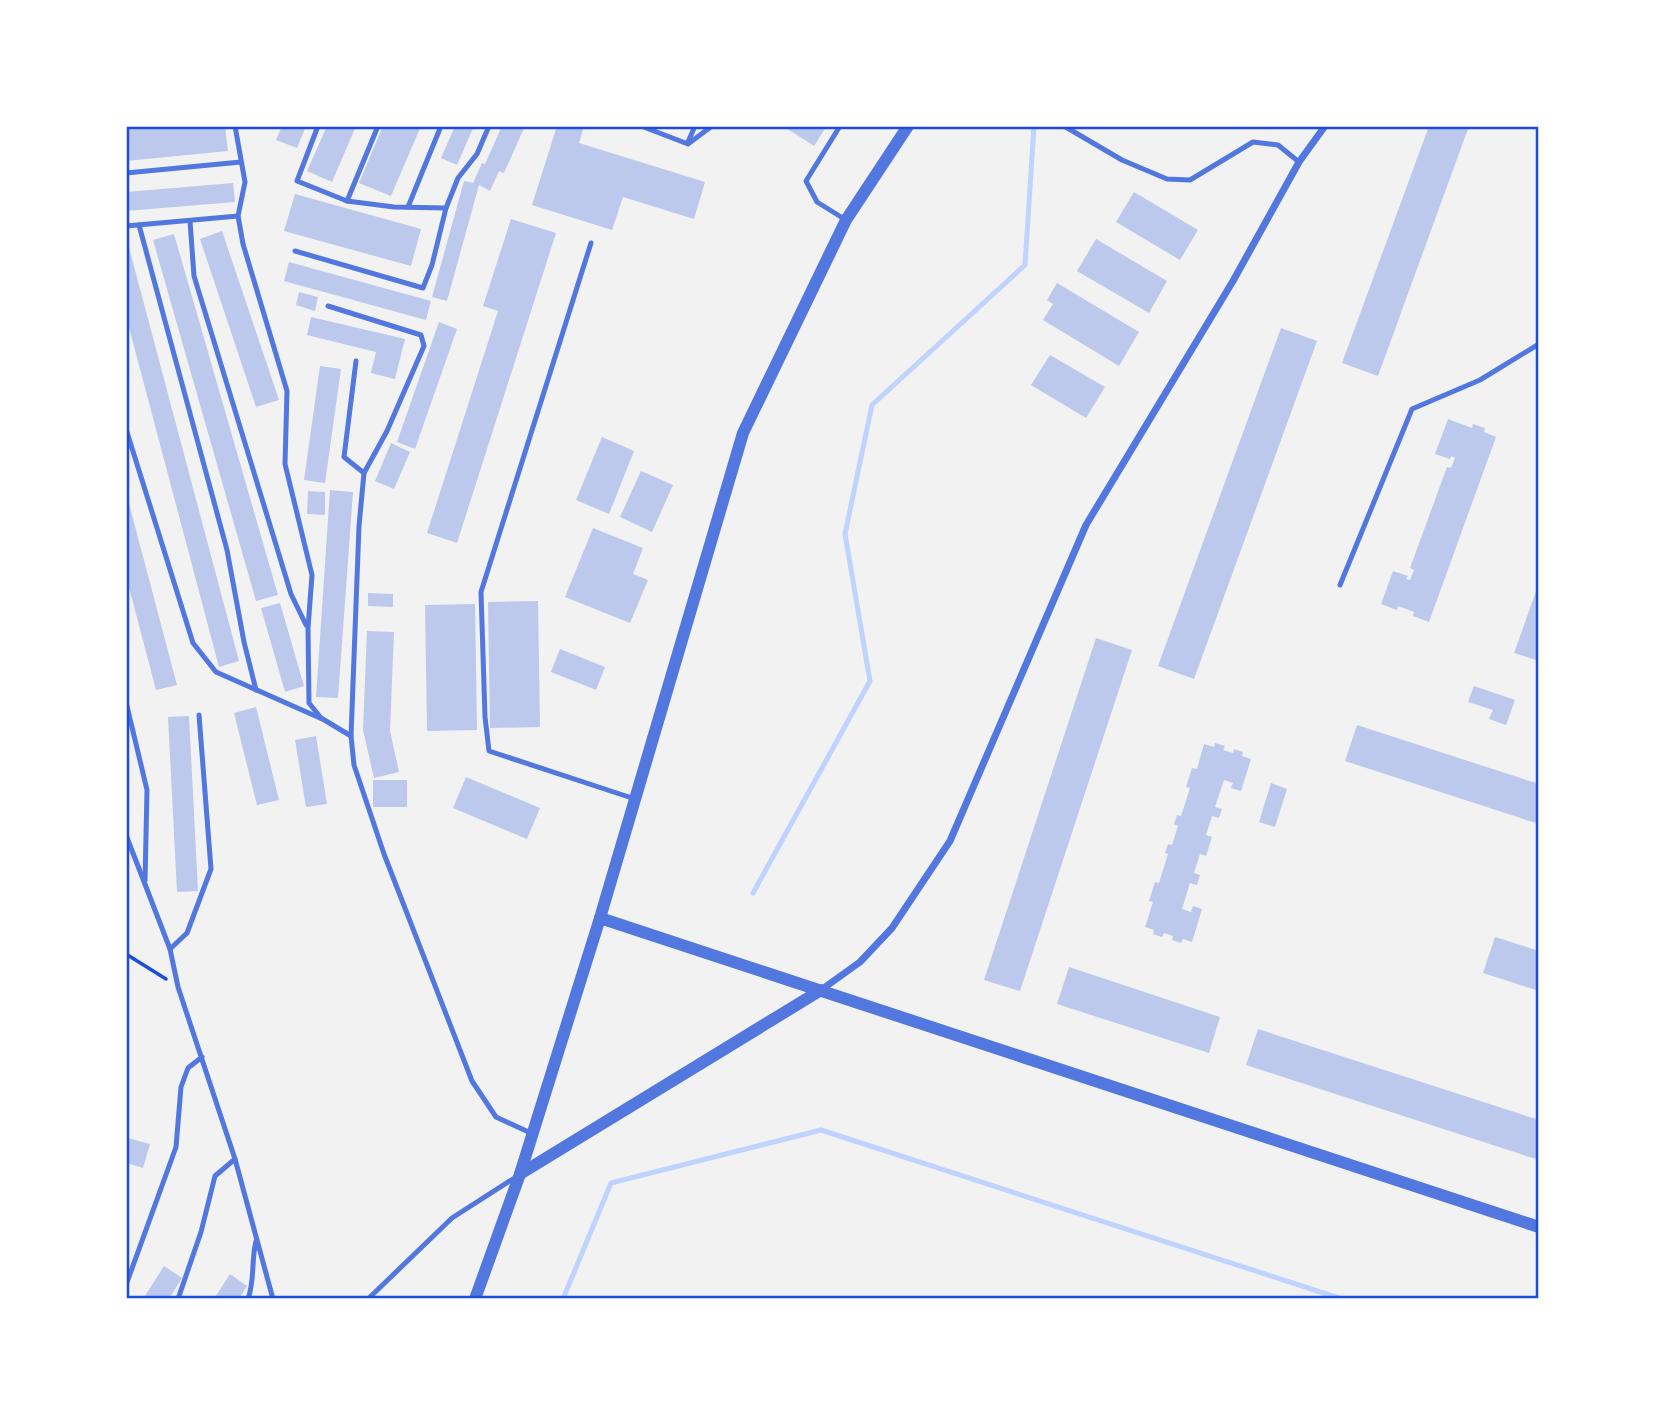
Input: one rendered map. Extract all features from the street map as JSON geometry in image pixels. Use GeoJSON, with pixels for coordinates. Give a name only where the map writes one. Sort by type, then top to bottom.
{"type":"FeatureCollection","features":[{"type":"Feature","properties":{"kind":"street"},"geometry":{"type":"LineString","coordinates":[[475,1299],[520,1174],[600,918],[743,433],[846,220],[908,126]]}},
{"type":"Feature","properties":{"kind":"street"},"geometry":{"type":"LineString","coordinates":[[520,1174],[821,990],[860,962],[892,928],[950,841],[1086,525],[1233,281],[1299,162],[1325,126]]}},
{"type":"Feature","properties":{"kind":"street"},"geometry":{"type":"LineString","coordinates":[[600,918],[1539,1227]]}},
{"type":"Feature","properties":{"kind":"lane"},"geometry":{"type":"LineString","coordinates":[[235,126],[246,182],[238,216],[243,244],[287,391],[285,464],[312,576],[308,628],[309,703],[321,718]]}},
{"type":"Feature","properties":{"kind":"lane"},"geometry":{"type":"LineString","coordinates":[[318,126],[297,181],[347,201],[446,208]]}},
{"type":"Feature","properties":{"kind":"lane"},"geometry":{"type":"LineString","coordinates":[[347,201],[378,126]]}},
{"type":"Feature","properties":{"kind":"lane"},"geometry":{"type":"LineString","coordinates":[[408,207],[441,126]]}},
{"type":"Feature","properties":{"kind":"lane"},"geometry":{"type":"LineString","coordinates":[[295,251],[423,288],[432,265],[446,208],[458,178],[477,154],[489,126]]}},
{"type":"Feature","properties":{"kind":"lane"},"geometry":{"type":"LineString","coordinates":[[641,126],[688,144]]}},
{"type":"Feature","properties":{"kind":"lane"},"geometry":{"type":"LineString","coordinates":[[688,144],[695,126]]}},
{"type":"Feature","properties":{"kind":"lane"},"geometry":{"type":"LineString","coordinates":[[688,144],[712,126]]}},
{"type":"Feature","properties":{"kind":"lane"},"geometry":{"type":"LineString","coordinates":[[840,126],[806,181],[817,202],[846,220]]}},
{"type":"Feature","properties":{"kind":"lane"},"geometry":{"type":"LineString","coordinates":[[1064,126],[1122,160],[1167,179],[1190,180],[1253,142],[1278,145],[1299,162]]}},
{"type":"Feature","properties":{"kind":"lane"},"geometry":{"type":"LineString","coordinates":[[126,173],[241,162]]}},
{"type":"Feature","properties":{"kind":"lane"},"geometry":{"type":"LineString","coordinates":[[126,226],[238,216]]}},
{"type":"Feature","properties":{"kind":"lane"},"geometry":{"type":"LineString","coordinates":[[190,220],[194,275],[291,594],[308,628]]}},
{"type":"Feature","properties":{"kind":"lane"},"geometry":{"type":"LineString","coordinates":[[139,225],[228,550],[244,642],[257,690]]}},
{"type":"Feature","properties":{"kind":"lane"},"geometry":{"type":"LineString","coordinates":[[591,243],[481,592],[485,717],[489,751],[635,799]]}},
{"type":"Feature","properties":{"kind":"lane"},"geometry":{"type":"LineString","coordinates":[[328,306],[421,335],[424,346],[387,431],[364,473],[359,526],[351,736],[354,765],[384,854],[472,1081],[496,1117],[533,1134]]}},
{"type":"Feature","properties":{"kind":"lane"},"geometry":{"type":"LineString","coordinates":[[1340,585],[1412,409],[1480,380],[1539,344]]}},
{"type":"Feature","properties":{"kind":"lane"},"geometry":{"type":"LineString","coordinates":[[356,361],[344,457],[364,473]]}},
{"type":"Feature","properties":{"kind":"lane"},"geometry":{"type":"LineString","coordinates":[[126,429],[193,643],[216,672],[321,718],[351,736]]}},
{"type":"Feature","properties":{"kind":"lane"},"geometry":{"type":"LineString","coordinates":[[126,702],[147,790],[145,884]]}},
{"type":"Feature","properties":{"kind":"lane"},"geometry":{"type":"LineString","coordinates":[[170,949],[187,933],[211,869],[199,715]]}},
{"type":"Feature","properties":{"kind":"lane"},"geometry":{"type":"LineString","coordinates":[[126,835],[170,949],[178,986],[235,1158],[273,1299]]}},
{"type":"Feature","properties":{"kind":"lane"},"geometry":{"type":"LineString","coordinates":[[126,1285],[176,1147],[181,1087],[188,1068],[202,1057]]}},
{"type":"Feature","properties":{"kind":"lane"},"geometry":{"type":"LineString","coordinates":[[178,1299],[201,1232],[215,1176],[235,1158]]}},
{"type":"Feature","properties":{"kind":"lane"},"geometry":{"type":"LineString","coordinates":[[368,1299],[452,1218],[520,1174]]}},
{"type":"Feature","properties":{"kind":"lane"},"geometry":{"type":"LineString","coordinates":[[248,1299],[252,1287],[252,1258],[257,1238]]}},
{"type":"Feature","properties":{"kind":"path"},"geometry":{"type":"LineString","coordinates":[[126,954],[178,986]]}},
{"type":"Feature","properties":{"kind":"building"},"geometry":{"type":"Polygon","coordinates":[[[225,126],[228,151],[126,161],[126,128],[225,126]]]}},
{"type":"Feature","properties":{"kind":"building"},"geometry":{"type":"Polygon","coordinates":[[[282,126],[306,126],[297,148],[276,140],[282,126]]]}},
{"type":"Feature","properties":{"kind":"building"},"geometry":{"type":"Polygon","coordinates":[[[327,126],[356,126],[332,182],[307,171],[327,126]]]}},
{"type":"Feature","properties":{"kind":"building"},"geometry":{"type":"Polygon","coordinates":[[[383,126],[421,126],[391,196],[359,183],[383,126]]]}},
{"type":"Feature","properties":{"kind":"building"},"geometry":{"type":"Polygon","coordinates":[[[455,126],[474,126],[457,165],[441,158],[455,126]]]}},
{"type":"Feature","properties":{"kind":"building"},"geometry":{"type":"Polygon","coordinates":[[[502,126],[525,126],[504,173],[499,171],[490,191],[479,185],[447,301],[432,297],[464,181],[473,183],[502,126]]]}},
{"type":"Feature","properties":{"kind":"building"},"geometry":{"type":"Polygon","coordinates":[[[557,126],[584,126],[579,143],[705,182],[694,219],[623,197],[612,230],[532,205],[557,126]]]}},
{"type":"Feature","properties":{"kind":"building"},"geometry":{"type":"Polygon","coordinates":[[[783,126],[825,126],[826,127],[814,146],[783,126]]]}},
{"type":"Feature","properties":{"kind":"building"},"geometry":{"type":"Polygon","coordinates":[[[1429,126],[1469,126],[1378,376],[1342,363],[1429,126]]]}},
{"type":"Feature","properties":{"kind":"building"},"geometry":{"type":"Polygon","coordinates":[[[233,183],[235,202],[126,211],[126,192],[233,183]]]}},
{"type":"Feature","properties":{"kind":"building"},"geometry":{"type":"Polygon","coordinates":[[[1134,192],[1198,230],[1180,260],[1116,222],[1134,192]]]}},
{"type":"Feature","properties":{"kind":"building"},"geometry":{"type":"Polygon","coordinates":[[[295,194],[421,229],[411,266],[284,231],[295,194]]]}},
{"type":"Feature","properties":{"kind":"building"},"geometry":{"type":"Polygon","coordinates":[[[511,219],[556,233],[457,543],[427,533],[498,311],[483,306],[511,219]]]}},
{"type":"Feature","properties":{"kind":"building"},"geometry":{"type":"Polygon","coordinates":[[[222,231],[279,400],[256,407],[200,239],[222,231]]]}},
{"type":"Feature","properties":{"kind":"building"},"geometry":{"type":"Polygon","coordinates":[[[174,234],[278,595],[256,601],[153,240],[174,234]]]}},
{"type":"Feature","properties":{"kind":"building"},"geometry":{"type":"Polygon","coordinates":[[[1096,239],[1167,281],[1149,313],[1077,271],[1096,239]]]}},
{"type":"Feature","properties":{"kind":"building"},"geometry":{"type":"Polygon","coordinates":[[[127,240],[239,661],[219,667],[126,316],[127,240]]]}},
{"type":"Feature","properties":{"kind":"building"},"geometry":{"type":"Polygon","coordinates":[[[289,262],[431,301],[426,320],[284,281],[289,262]]]}},
{"type":"Feature","properties":{"kind":"building"},"geometry":{"type":"Polygon","coordinates":[[[1057,283],[1139,332],[1119,366],[1043,320],[1053,304],[1047,300],[1057,283]]]}},
{"type":"Feature","properties":{"kind":"building"},"geometry":{"type":"Polygon","coordinates":[[[299,292],[318,297],[315,311],[296,305],[299,292]]]}},
{"type":"Feature","properties":{"kind":"building"},"geometry":{"type":"Polygon","coordinates":[[[311,317],[405,339],[395,379],[371,373],[376,352],[307,335],[311,317]]]}},
{"type":"Feature","properties":{"kind":"building"},"geometry":{"type":"Polygon","coordinates":[[[439,322],[457,329],[415,449],[397,442],[439,322]]]}},
{"type":"Feature","properties":{"kind":"building"},"geometry":{"type":"Polygon","coordinates":[[[1281,328],[1317,341],[1194,679],[1158,666],[1281,328]]]}},
{"type":"Feature","properties":{"kind":"building"},"geometry":{"type":"Polygon","coordinates":[[[1050,355],[1105,387],[1086,418],[1031,385],[1050,355]]]}},
{"type":"Feature","properties":{"kind":"building"},"geometry":{"type":"Polygon","coordinates":[[[320,366],[341,369],[325,483],[304,480],[320,366]]]}},
{"type":"Feature","properties":{"kind":"building"},"geometry":{"type":"Polygon","coordinates":[[[1448,419],[1472,428],[1473,424],[1485,428],[1484,432],[1496,437],[1429,622],[1398,606],[1397,610],[1381,604],[1393,571],[1408,576],[1406,579],[1410,580],[1414,570],[1410,568],[1447,467],[1451,468],[1455,458],[1435,454],[1448,419]]]}},
{"type":"Feature","properties":{"kind":"building"},"geometry":{"type":"Polygon","coordinates":[[[602,437],[634,451],[609,514],[576,500],[602,437]]]}},
{"type":"Feature","properties":{"kind":"building"},"geometry":{"type":"Polygon","coordinates":[[[391,443],[410,452],[394,489],[375,481],[391,443]]]}},
{"type":"Feature","properties":{"kind":"building"},"geometry":{"type":"Polygon","coordinates":[[[641,471],[673,485],[652,532],[620,517],[641,471]]]}},
{"type":"Feature","properties":{"kind":"building"},"geometry":{"type":"Polygon","coordinates":[[[330,490],[353,492],[338,698],[316,697],[330,490]]]}},
{"type":"Feature","properties":{"kind":"building"},"geometry":{"type":"Polygon","coordinates":[[[308,491],[325,492],[325,515],[307,514],[308,491]]]}},
{"type":"Feature","properties":{"kind":"building"},"geometry":{"type":"Polygon","coordinates":[[[127,496],[177,685],[156,690],[126,576],[127,496]]]}},
{"type":"Feature","properties":{"kind":"building"},"geometry":{"type":"Polygon","coordinates":[[[593,528],[643,548],[633,574],[648,580],[630,623],[565,597],[593,528]]]}},
{"type":"Feature","properties":{"kind":"building"},"geometry":{"type":"Polygon","coordinates":[[[1539,583],[1539,661],[1514,653],[1539,583]]]}},
{"type":"Feature","properties":{"kind":"building"},"geometry":{"type":"Polygon","coordinates":[[[368,593],[393,594],[393,607],[368,606],[368,593]]]}},
{"type":"Feature","properties":{"kind":"building"},"geometry":{"type":"Polygon","coordinates":[[[538,601],[540,727],[490,728],[488,602],[538,601]]]}},
{"type":"Feature","properties":{"kind":"building"},"geometry":{"type":"Polygon","coordinates":[[[280,603],[304,686],[285,692],[261,608],[280,603]]]}},
{"type":"Feature","properties":{"kind":"building"},"geometry":{"type":"Polygon","coordinates":[[[475,604],[477,730],[427,731],[425,605],[475,604]]]}},
{"type":"Feature","properties":{"kind":"building"},"geometry":{"type":"Polygon","coordinates":[[[367,631],[394,632],[390,731],[399,772],[374,778],[363,730],[367,631]]]}},
{"type":"Feature","properties":{"kind":"building"},"geometry":{"type":"Polygon","coordinates":[[[1096,638],[1132,650],[1020,991],[984,980],[1096,638]]]}},
{"type":"Feature","properties":{"kind":"building"},"geometry":{"type":"Polygon","coordinates":[[[560,649],[605,667],[596,690],[551,672],[560,649]]]}},
{"type":"Feature","properties":{"kind":"building"},"geometry":{"type":"Polygon","coordinates":[[[1474,686],[1515,700],[1506,725],[1489,719],[1493,710],[1468,702],[1474,686]]]}},
{"type":"Feature","properties":{"kind":"building"},"geometry":{"type":"Polygon","coordinates":[[[256,707],[279,800],[257,805],[234,713],[256,707]]]}},
{"type":"Feature","properties":{"kind":"building"},"geometry":{"type":"Polygon","coordinates":[[[189,716],[198,891],[177,892],[168,717],[189,716]]]}},
{"type":"Feature","properties":{"kind":"building"},"geometry":{"type":"Polygon","coordinates":[[[1357,725],[1539,784],[1539,824],[1345,761],[1357,725]]]}},
{"type":"Feature","properties":{"kind":"building"},"geometry":{"type":"Polygon","coordinates":[[[316,736],[327,804],[306,807],[295,740],[316,736]]]}},
{"type":"Feature","properties":{"kind":"building"},"geometry":{"type":"Polygon","coordinates":[[[1215,743],[1225,746],[1223,750],[1243,752],[1242,756],[1251,759],[1241,791],[1231,788],[1233,783],[1224,780],[1215,807],[1222,809],[1219,818],[1212,816],[1206,835],[1212,837],[1206,856],[1200,854],[1194,873],[1200,875],[1197,885],[1190,883],[1182,909],[1191,912],[1193,906],[1202,909],[1192,942],[1183,939],[1181,943],[1164,933],[1162,937],[1153,934],[1154,930],[1145,927],[1153,902],[1149,901],[1155,882],[1159,883],[1168,854],[1165,853],[1168,844],[1172,845],[1178,826],[1174,824],[1177,815],[1181,816],[1190,788],[1186,787],[1192,768],[1197,769],[1204,744],[1214,747],[1215,743]]]}},
{"type":"Feature","properties":{"kind":"building"},"geometry":{"type":"Polygon","coordinates":[[[466,777],[540,808],[527,839],[453,808],[466,777]]]}},
{"type":"Feature","properties":{"kind":"building"},"geometry":{"type":"Polygon","coordinates":[[[373,780],[407,780],[407,807],[373,807],[373,780]]]}},
{"type":"Feature","properties":{"kind":"building"},"geometry":{"type":"Polygon","coordinates":[[[1271,783],[1287,789],[1275,827],[1259,822],[1271,783]]]}},
{"type":"Feature","properties":{"kind":"building"},"geometry":{"type":"Polygon","coordinates":[[[1495,937],[1539,951],[1539,991],[1483,973],[1495,937]]]}},
{"type":"Feature","properties":{"kind":"building"},"geometry":{"type":"Polygon","coordinates":[[[1069,967],[1220,1017],[1209,1053],[1057,1004],[1069,967]]]}},
{"type":"Feature","properties":{"kind":"building"},"geometry":{"type":"Polygon","coordinates":[[[1258,1029],[1539,1120],[1539,1160],[1246,1065],[1258,1029]]]}},
{"type":"Feature","properties":{"kind":"building"},"geometry":{"type":"Polygon","coordinates":[[[128,1138],[150,1144],[143,1168],[126,1163],[128,1138]]]}},
{"type":"Feature","properties":{"kind":"building"},"geometry":{"type":"Polygon","coordinates":[[[164,1266],[182,1278],[169,1299],[143,1299],[164,1266]]]}},
{"type":"Feature","properties":{"kind":"building"},"geometry":{"type":"Polygon","coordinates":[[[230,1274],[247,1286],[239,1299],[214,1299],[230,1274]]]}},
{"type":"Feature","properties":{"kind":"waterway"},"geometry":{"type":"LineString","coordinates":[[753,893],[870,681],[845,534],[872,405],[1025,265],[1034,126]]}},
{"type":"Feature","properties":{"kind":"waterway"},"geometry":{"type":"LineString","coordinates":[[563,1299],[611,1183],[821,1130],[1342,1299]]}}]}
